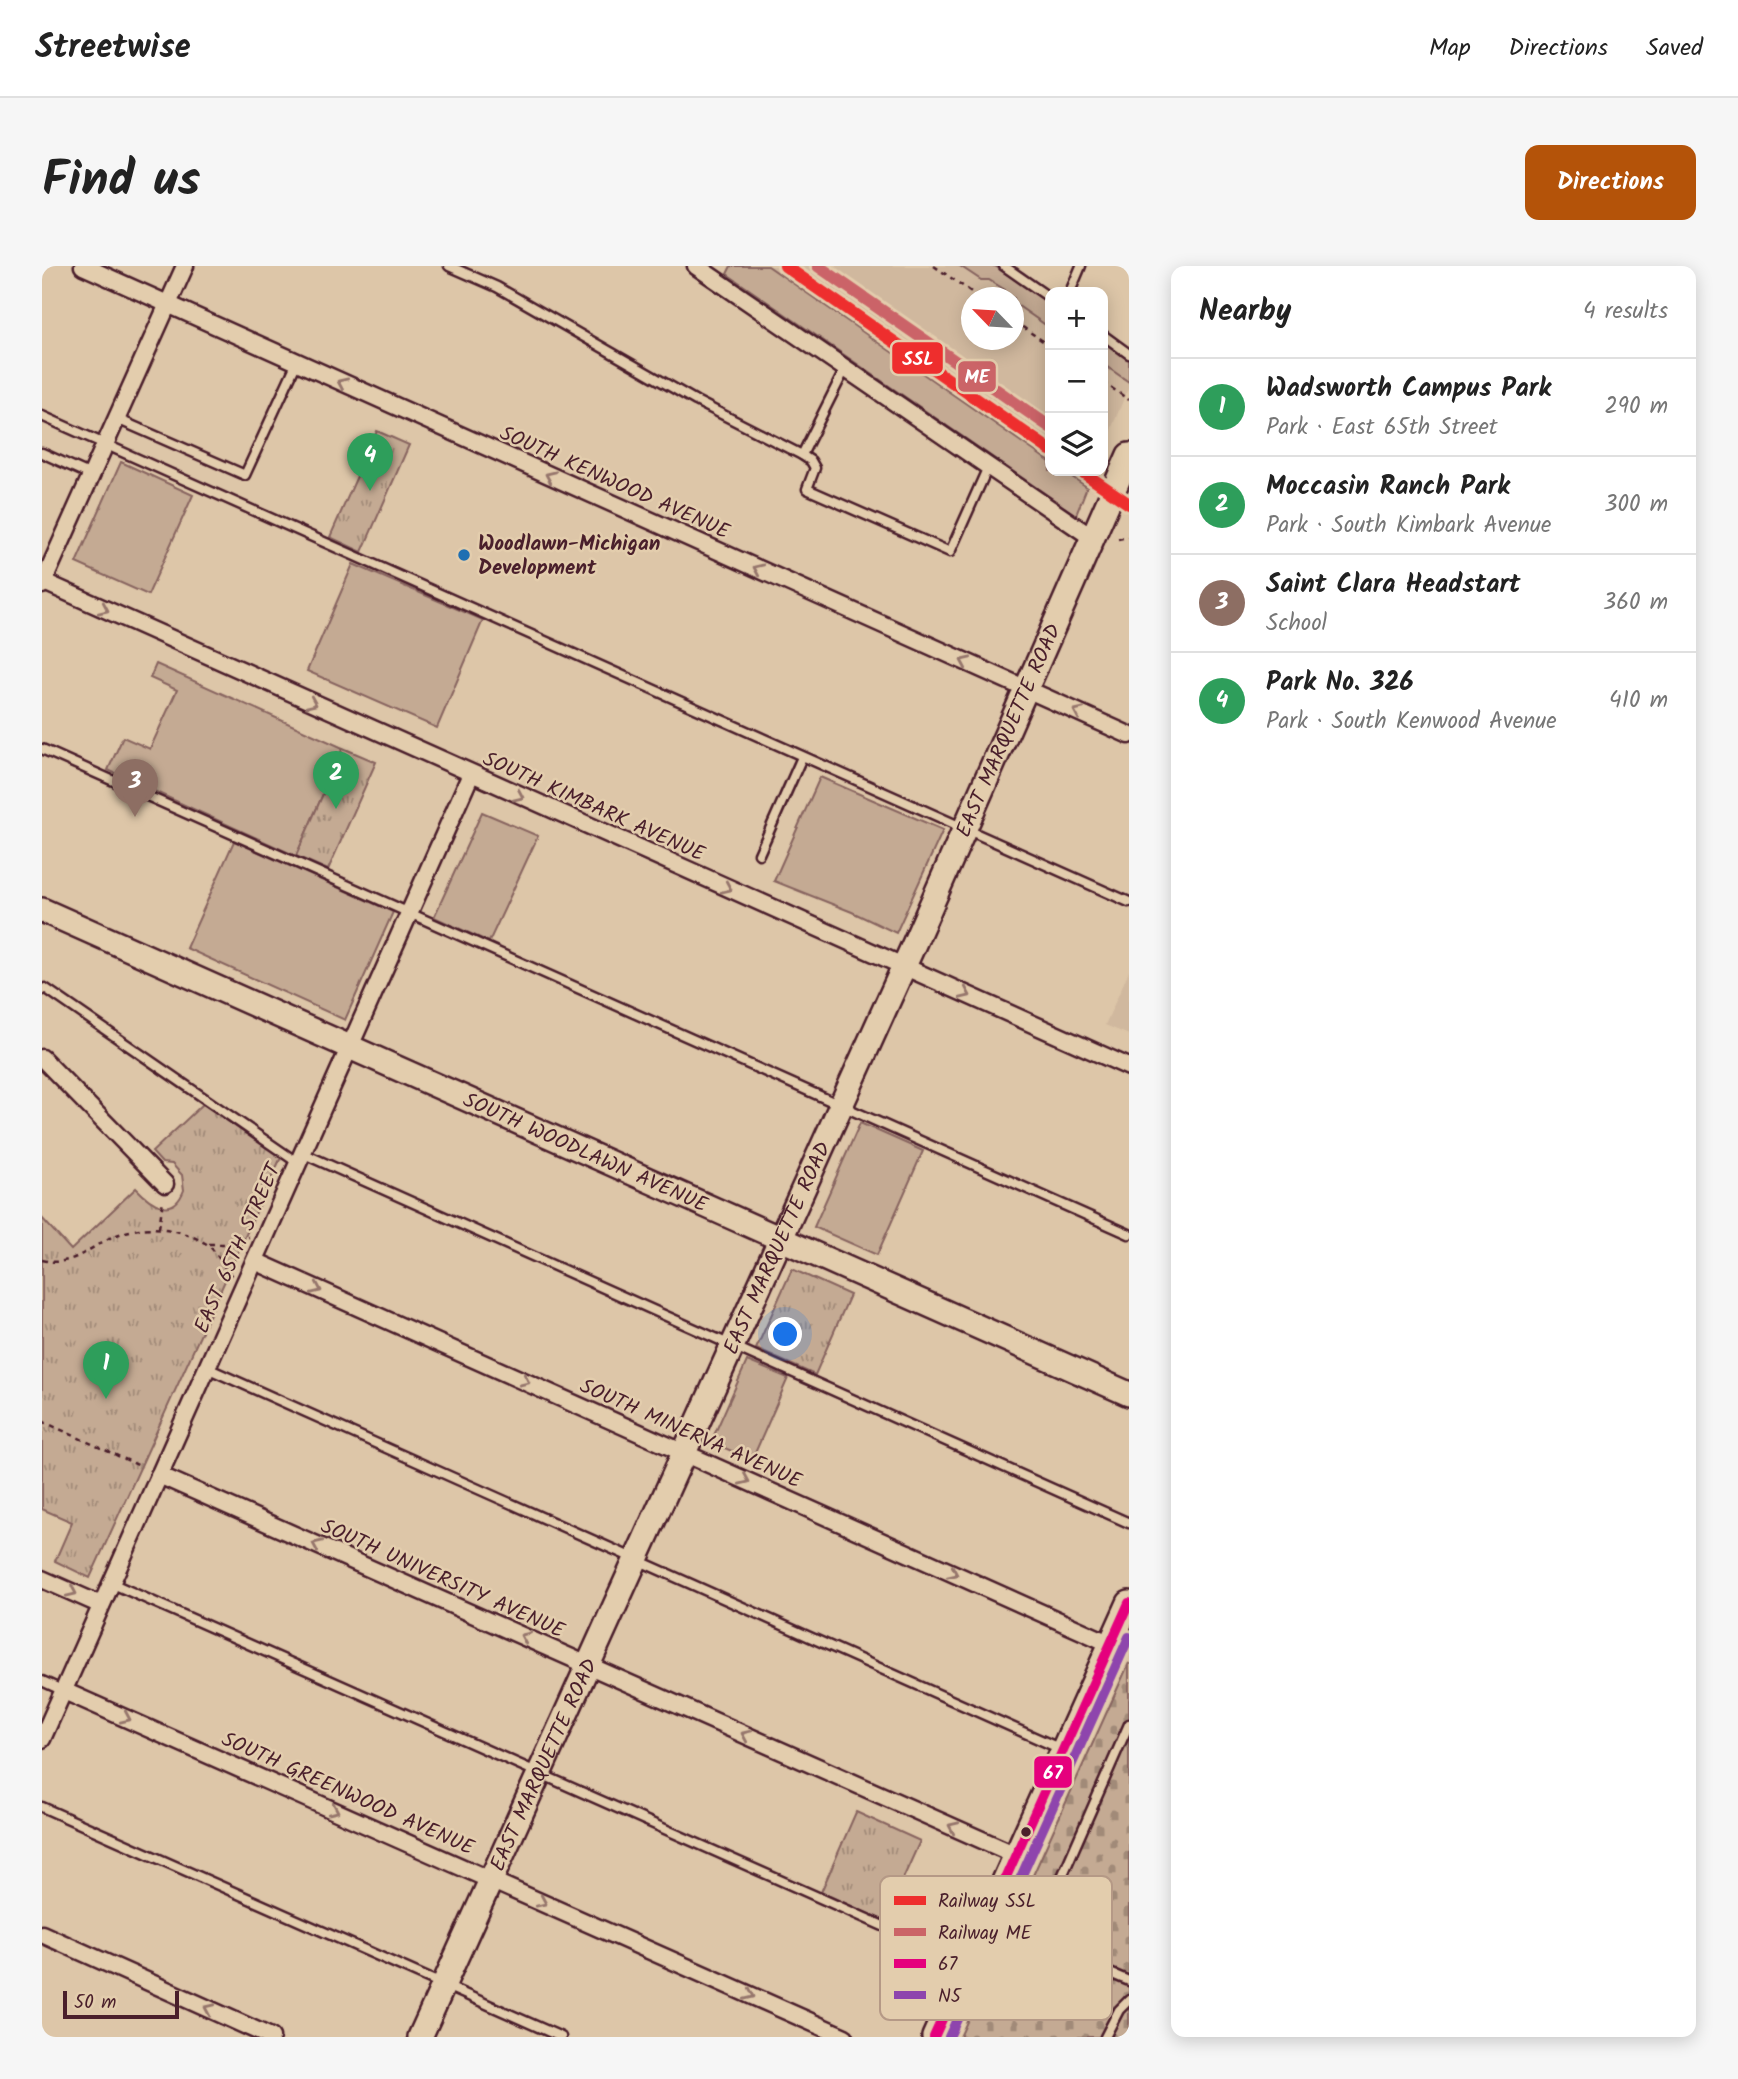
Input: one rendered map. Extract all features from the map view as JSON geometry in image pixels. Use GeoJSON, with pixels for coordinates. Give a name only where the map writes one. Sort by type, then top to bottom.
{"type":"FeatureCollection","features":[{"type":"Feature","properties":{"kind":"street","name":"SOUTH KENWOOD AVENUE"},"geometry":{"type":"LineString","coordinates":[[83,266],[1129,735]]}},
{"type":"Feature","properties":{"kind":"street"},"geometry":{"type":"LineString","coordinates":[[42,582],[186,266]]}},
{"type":"Feature","properties":{"kind":"street"},"geometry":{"type":"LineString","coordinates":[[703,267],[845,369],[1094,539]]}},
{"type":"Feature","properties":{"kind":"street","name":"EAST MARQUETTE ROAD"},"geometry":{"type":"LineString","coordinates":[[420,2037],[965,830],[1129,455]]}},
{"type":"Feature","properties":{"kind":"street","name":"SOUTH KIMBARK AVENUE"},"geometry":{"type":"LineString","coordinates":[[42,582],[1129,1067]]}},
{"type":"Feature","properties":{"kind":"street","name":"EAST 65TH STREET"},"geometry":{"type":"LineString","coordinates":[[42,1739],[471,774]]}},
{"type":"Feature","properties":{"kind":"street","name":"SOUTH WOODLAWN AVENUE"},"geometry":{"type":"LineString","coordinates":[[42,910],[1129,1394]]}},
{"type":"Feature","properties":{"kind":"street"},"geometry":{"type":"LineString","coordinates":[[42,1058],[166,1184]]}},
{"type":"Feature","properties":{"kind":"street","name":"SOUTH MINERVA AVENUE"},"geometry":{"type":"LineString","coordinates":[[255,1261],[1111,1644]]}},
{"type":"Feature","properties":{"kind":"street","name":"SOUTH UNIVERSITY AVENUE"},"geometry":{"type":"LineString","coordinates":[[159,1475],[1016,1855]]}},
{"type":"Feature","properties":{"kind":"street"},"geometry":{"type":"LineString","coordinates":[[42,1579],[101,1605]]}},
{"type":"Feature","properties":{"kind":"street"},"geometry":{"type":"LineString","coordinates":[[1007,1876],[1129,1603]]}},
{"type":"Feature","properties":{"kind":"street","name":"SOUTH GREENWOOD AVENUE"},"geometry":{"type":"LineString","coordinates":[[64,1691],[845,2037]]}},
{"type":"Feature","properties":{"kind":"street"},"geometry":{"type":"LineString","coordinates":[[42,1934],[271,2037]]}},
{"type":"Feature","properties":{"kind":"street"},"geometry":{"type":"LineString","coordinates":[[934,2037],[942,2020]]}},
{"type":"Feature","properties":{"kind":"lane"},"geometry":{"type":"LineString","coordinates":[[449,266],[497,287],[696,401],[802,455],[811,461],[815,468],[807,489],[950,552],[988,467]]}},
{"type":"Feature","properties":{"kind":"lane"},"geometry":{"type":"LineString","coordinates":[[1004,266],[1045,295]]}},
{"type":"Feature","properties":{"kind":"lane"},"geometry":{"type":"LineString","coordinates":[[1072,287],[1082,266]]}},
{"type":"Feature","properties":{"kind":"lane"},"geometry":{"type":"LineString","coordinates":[[1108,339],[1129,354]]}},
{"type":"Feature","properties":{"kind":"lane"},"geometry":{"type":"LineString","coordinates":[[117,419],[245,475],[297,362]]}},
{"type":"Feature","properties":{"kind":"lane"},"geometry":{"type":"LineString","coordinates":[[802,455],[845,369]]}},
{"type":"Feature","properties":{"kind":"lane"},"geometry":{"type":"LineString","coordinates":[[42,416],[1129,902]]}},
{"type":"Feature","properties":{"kind":"lane"},"geometry":{"type":"LineString","coordinates":[[42,453],[91,475]]}},
{"type":"Feature","properties":{"kind":"lane"},"geometry":{"type":"LineString","coordinates":[[42,749],[1129,1234]]}},
{"type":"Feature","properties":{"kind":"lane"},"geometry":{"type":"LineString","coordinates":[[759,855],[802,757]]}},
{"type":"Feature","properties":{"kind":"lane"},"geometry":{"type":"LineString","coordinates":[[42,990],[45,988],[300,1158],[732,1344],[1129,1523]]}},
{"type":"Feature","properties":{"kind":"lane"},"geometry":{"type":"LineString","coordinates":[[207,1368],[1063,1750]]}},
{"type":"Feature","properties":{"kind":"lane"},"geometry":{"type":"LineString","coordinates":[[111,1583],[880,1925]]}},
{"type":"Feature","properties":{"kind":"lane"},"geometry":{"type":"LineString","coordinates":[[42,1681],[64,1691]]}},
{"type":"Feature","properties":{"kind":"lane"},"geometry":{"type":"LineString","coordinates":[[1062,1876],[1129,1724]]}},
{"type":"Feature","properties":{"kind":"lane"},"geometry":{"type":"LineString","coordinates":[[42,1807],[561,2037]]}},
{"type":"Feature","properties":{"kind":"lane"},"geometry":{"type":"LineString","coordinates":[[1112,1973],[1129,1981]]}},
{"type":"Feature","properties":{"kind":"lane"},"geometry":{"type":"LineString","coordinates":[[1105,2037],[1119,2010],[1129,2000]]}},
{"type":"Feature","properties":{"kind":"path"},"geometry":{"type":"LineString","coordinates":[[934,266],[964,287]]}},
{"type":"Feature","properties":{"kind":"path"},"geometry":{"type":"LineString","coordinates":[[1024,328],[1045,343]]}},
{"type":"Feature","properties":{"kind":"path"},"geometry":{"type":"LineString","coordinates":[[1108,386],[1129,400]]}},
{"type":"Feature","properties":{"kind":"path"},"geometry":{"type":"LineString","coordinates":[[1118,539],[1129,537]]}},
{"type":"Feature","properties":{"kind":"path"},"geometry":{"type":"LineString","coordinates":[[159,1227],[162,1205]]}},
{"type":"Feature","properties":{"kind":"path"},"geometry":{"type":"LineString","coordinates":[[42,1261],[71,1261],[115,1235],[142,1227],[159,1227],[205,1243],[224,1244],[247,1236],[255,1239]]}},
{"type":"Feature","properties":{"kind":"path"},"geometry":{"type":"LineString","coordinates":[[205,1243],[215,1252],[230,1275],[237,1278]]}},
{"type":"Feature","properties":{"kind":"path"},"geometry":{"type":"LineString","coordinates":[[42,1421],[142,1467]]}},
{"type":"Feature","properties":{"kind":"shaded area"},"geometry":{"type":"Polygon","coordinates":[[[742,266],[988,266],[1019,287],[961,287],[961,350],[1024,350],[1024,290],[1045,305],[1045,476],[1092,476],[1081,501],[742,266]]]}},
{"type":"Feature","properties":{"kind":"shaded area"},"geometry":{"type":"Polygon","coordinates":[[[1108,347],[1129,362],[1129,386],[1108,437],[1108,347]]]}},
{"type":"Feature","properties":{"kind":"shaded area"},"geometry":{"type":"Polygon","coordinates":[[[1129,971],[1129,1035],[1105,1025],[1129,971]]]}},
{"type":"Feature","properties":{"kind":"green space"},"geometry":{"type":"Polygon","coordinates":[[[731,266],[768,266],[1045,459],[1045,476],[1070,476],[1087,487],[1076,515],[727,274],[731,266]]]}},
{"type":"Feature","properties":{"kind":"green space"},"geometry":{"type":"Polygon","coordinates":[[[960,266],[995,266],[1045,301],[1045,325],[1024,310],[1024,287],[1000,287],[989,280],[981,280],[960,266]]]}},
{"type":"Feature","properties":{"kind":"green space"},"geometry":{"type":"Polygon","coordinates":[[[1108,343],[1129,358],[1129,382],[1108,367],[1108,343]]]}},
{"type":"Feature","properties":{"kind":"green space"},"geometry":{"type":"Polygon","coordinates":[[[377,431],[409,445],[362,552],[330,537],[377,431]]]}},
{"type":"Feature","properties":{"kind":"green space"},"geometry":{"type":"Polygon","coordinates":[[[121,462],[193,495],[148,595],[76,563],[121,462]]]}},
{"type":"Feature","properties":{"kind":"green space"},"geometry":{"type":"Polygon","coordinates":[[[353,564],[483,620],[437,728],[307,671],[353,564]]]}},
{"type":"Feature","properties":{"kind":"green space"},"geometry":{"type":"Polygon","coordinates":[[[156,664],[343,748],[296,856],[108,770],[123,737],[150,749],[177,690],[150,678],[156,664]]]}},
{"type":"Feature","properties":{"kind":"green space"},"geometry":{"type":"Polygon","coordinates":[[[343,748],[376,762],[328,870],[296,856],[343,748]]]}},
{"type":"Feature","properties":{"kind":"green space"},"geometry":{"type":"Polygon","coordinates":[[[820,777],[943,830],[896,933],[774,881],[820,777]]]}},
{"type":"Feature","properties":{"kind":"green space"},"geometry":{"type":"Polygon","coordinates":[[[482,812],[538,836],[489,942],[434,917],[482,812]]]}},
{"type":"Feature","properties":{"kind":"green space"},"geometry":{"type":"Polygon","coordinates":[[[234,841],[393,912],[345,1020],[186,948],[234,841]]]}},
{"type":"Feature","properties":{"kind":"green space"},"geometry":{"type":"Polygon","coordinates":[[[203,1104],[282,1155],[90,1578],[55,1561],[72,1522],[42,1509],[42,1218],[71,1250],[136,1188],[148,1199],[162,1206],[174,1204],[184,1190],[182,1175],[172,1164],[162,1163],[152,1152],[203,1104]]]}},
{"type":"Feature","properties":{"kind":"green space"},"geometry":{"type":"Polygon","coordinates":[[[860,1123],[923,1151],[877,1255],[814,1227],[860,1123]]]}},
{"type":"Feature","properties":{"kind":"green space"},"geometry":{"type":"Polygon","coordinates":[[[792,1269],[850,1295],[815,1375],[756,1349],[792,1269]]]}},
{"type":"Feature","properties":{"kind":"green space"},"geometry":{"type":"Polygon","coordinates":[[[747,1361],[788,1378],[752,1460],[711,1442],[747,1361]]]}},
{"type":"Feature","properties":{"kind":"green space"},"geometry":{"type":"Polygon","coordinates":[[[1129,1663],[1129,2037],[960,2037],[968,2020],[1112,2020],[1112,1876],[1033,1876],[1129,1663]]]}},
{"type":"Feature","properties":{"kind":"green space"},"geometry":{"type":"Polygon","coordinates":[[[856,1812],[920,1841],[904,1876],[880,1876],[880,1919],[821,1892],[856,1812]]]}},
{"type":"Feature","properties":{"kind":"rail line","name":"SSL"},"geometry":{"type":"LineString","coordinates":[[785,266],[1045,447]]}},
{"type":"Feature","properties":{"kind":"rail line","name":"ME"},"geometry":{"type":"LineString","coordinates":[[818,266],[1045,424]]}},
{"type":"Feature","properties":{"kind":"rail line","name":"SSL"},"geometry":{"type":"LineString","coordinates":[[1088,476],[1129,504]]}},
{"type":"Feature","properties":{"kind":"transit line","name":"67"},"geometry":{"type":"LineString","coordinates":[[1006,1876],[1129,1603]]}},
{"type":"Feature","properties":{"kind":"transit line","name":"N5"},"geometry":{"type":"LineString","coordinates":[[1021,1876],[1129,1637]]}},
{"type":"Feature","properties":{"kind":"transit line","name":"67"},"geometry":{"type":"LineString","coordinates":[[934,2037],[942,2020]]}},
{"type":"Feature","properties":{"kind":"transit line","name":"N5"},"geometry":{"type":"LineString","coordinates":[[949,2037],[957,2020]]}},
{"type":"Feature","properties":{"kind":"place","name":"Park No. 326"},"geometry":{"type":"Point","coordinates":[370,491]}},
{"type":"Feature","properties":{"kind":"place","name":"Woodlawn-Michigan Development"},"geometry":{"type":"Point","coordinates":[464,555]}},
{"type":"Feature","properties":{"kind":"place","name":"Moccasin Ranch Park"},"geometry":{"type":"Point","coordinates":[336,809]}},
{"type":"Feature","properties":{"kind":"place","name":"Saint Clara Headstart"},"geometry":{"type":"Point","coordinates":[135,817]}},
{"type":"Feature","properties":{"kind":"place","name":"Wadsworth Campus Park"},"geometry":{"type":"Point","coordinates":[106,1399]}}]}
